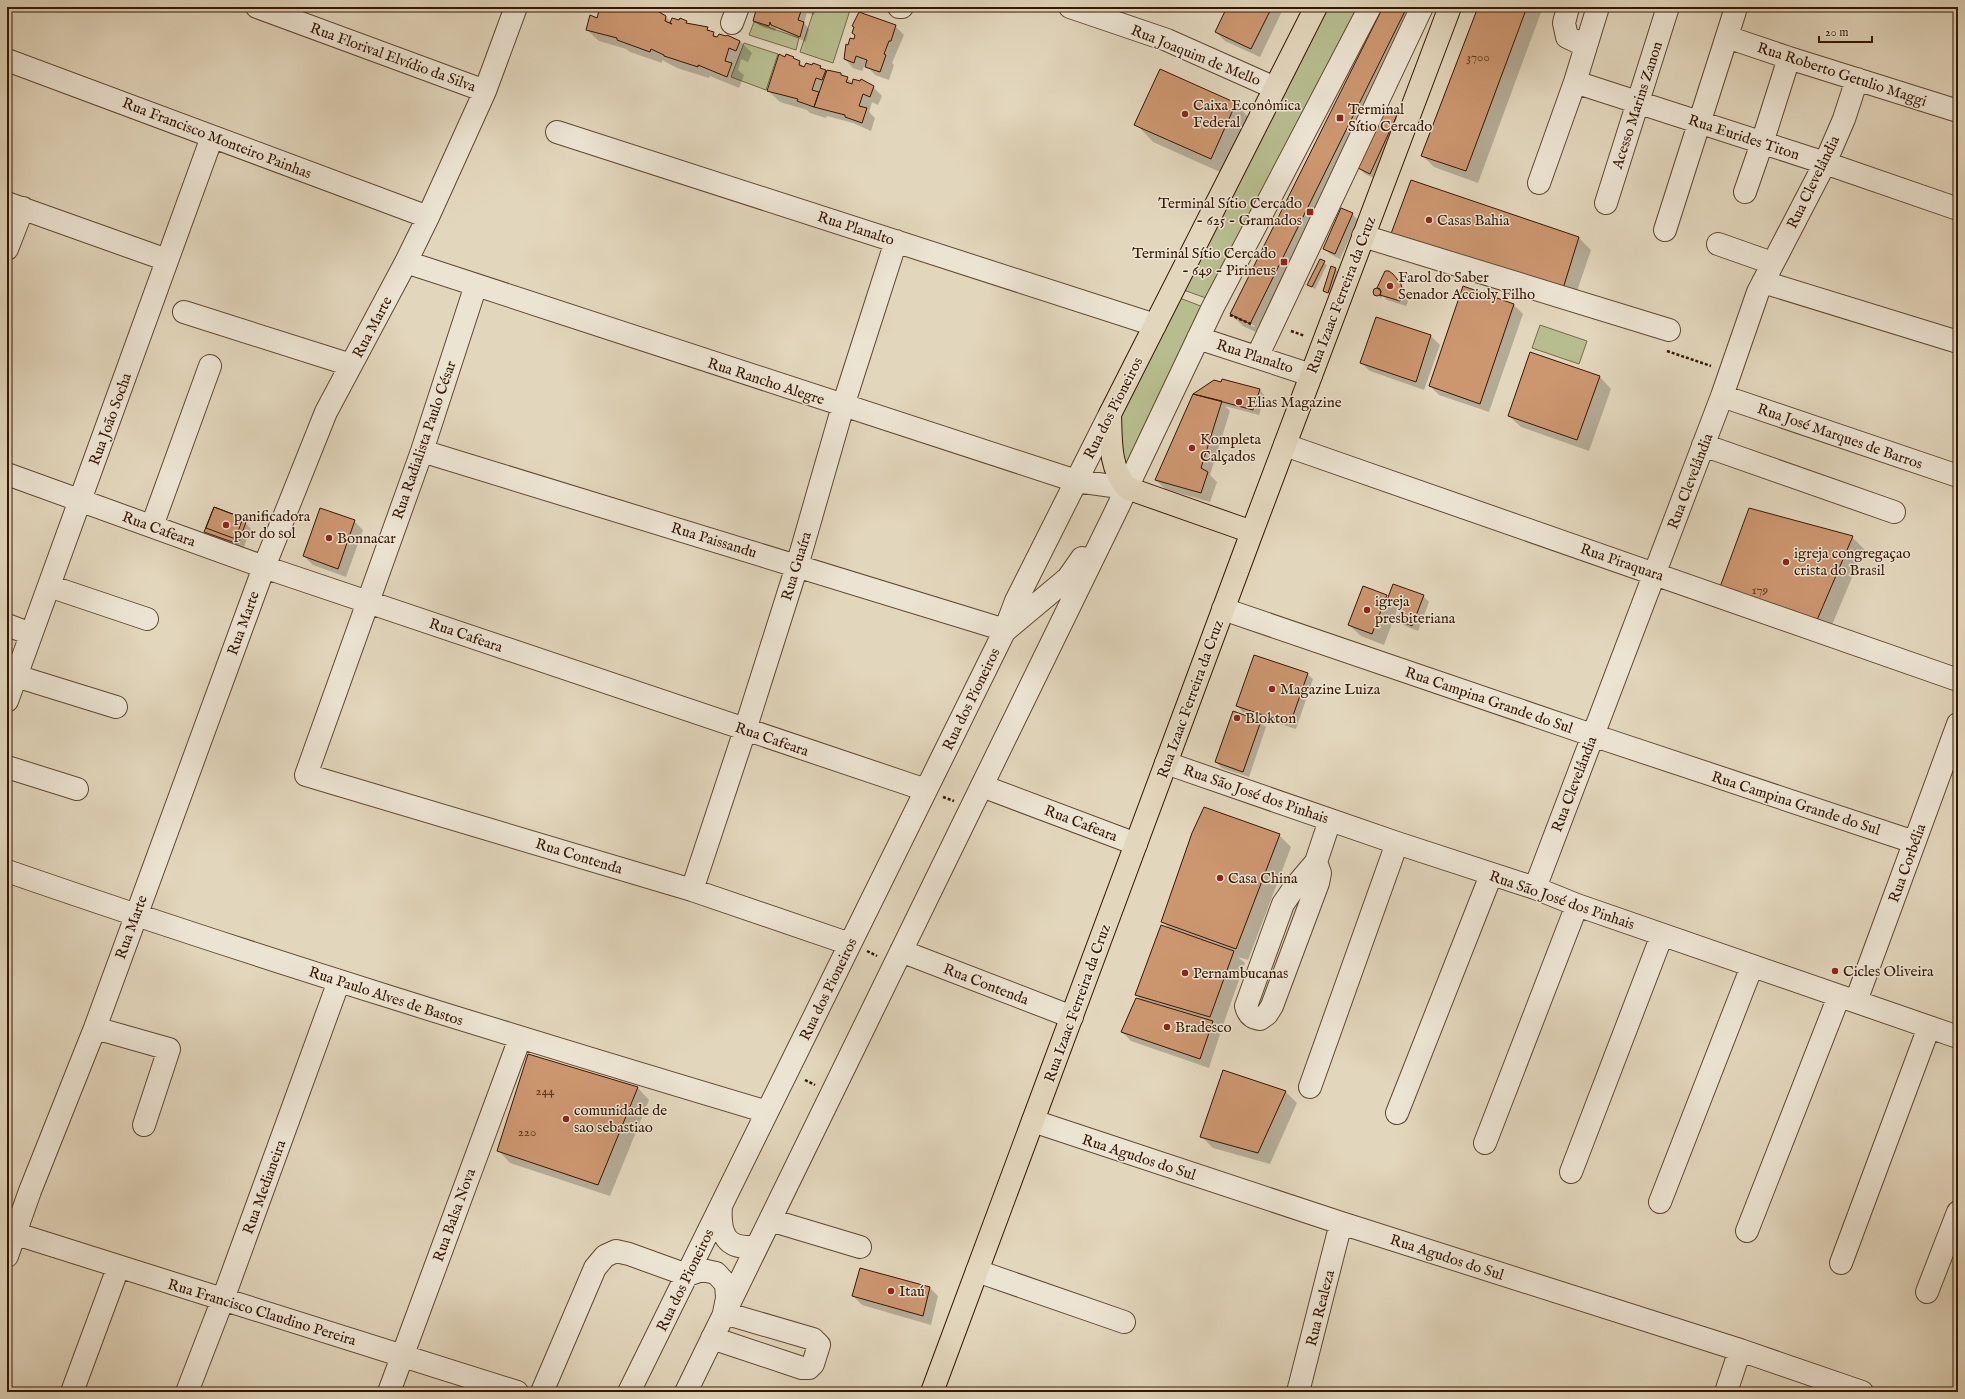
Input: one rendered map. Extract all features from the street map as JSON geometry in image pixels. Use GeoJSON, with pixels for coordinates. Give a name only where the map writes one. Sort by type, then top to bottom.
{"type":"FeatureCollection","features":[{"type":"Feature","properties":{"kind":"main road","name":"Rua dos Pioneiros"},"geometry":{"type":"LineString","coordinates":[[1110,414],[1316,7]]}},
{"type":"Feature","properties":{"kind":"main road","name":"Rua Izaac Ferreira da Cruz"},"geometry":{"type":"LineString","coordinates":[[932,1392],[1252,532],[1450,7]]}},
{"type":"Feature","properties":{"kind":"main road"},"geometry":{"type":"LineString","coordinates":[[1110,414],[1114,467],[1120,480],[1127,488]]}},
{"type":"Feature","properties":{"kind":"main road","name":"Rua Rancho Alegre"},"geometry":{"type":"LineString","coordinates":[[1127,488],[1252,532]]}},
{"type":"Feature","properties":{"kind":"street","name":"Rua Florival Elvídio da Silva"},"geometry":{"type":"LineString","coordinates":[[257,7],[485,91]]}},
{"type":"Feature","properties":{"kind":"street","name":"Rua Marte"},"geometry":{"type":"LineString","coordinates":[[7,1256],[11,1233],[30,1191],[95,1028],[264,567],[326,412],[406,262],[428,217],[485,91],[516,7]]}},
{"type":"Feature","properties":{"kind":"street","name":"Rua Joaquim de Mello"},"geometry":{"type":"LineString","coordinates":[[1070,7],[1166,40],[1275,88]]}},
{"type":"Feature","properties":{"kind":"street"},"geometry":{"type":"LineString","coordinates":[[686,1392],[1127,488],[1198,338],[1370,7]]}},
{"type":"Feature","properties":{"kind":"street"},"geometry":{"type":"LineString","coordinates":[[1257,357],[1422,7]]}},
{"type":"Feature","properties":{"kind":"street"},"geometry":{"type":"LineString","coordinates":[[1568,7],[1564,23],[1567,36],[1586,46]]}},
{"type":"Feature","properties":{"kind":"street"},"geometry":{"type":"LineString","coordinates":[[1539,183],[1575,82],[1598,7]]}},
{"type":"Feature","properties":{"kind":"street","name":"Acesso Marins Zanon"},"geometry":{"type":"LineString","coordinates":[[1606,203],[1668,7]]}},
{"type":"Feature","properties":{"kind":"street"},"geometry":{"type":"LineString","coordinates":[[1665,230],[1698,122],[1735,11]]}},
{"type":"Feature","properties":{"kind":"street","name":"Rua Roberto Getulio Maggi"},"geometry":{"type":"LineString","coordinates":[[1727,37],[1788,58],[1958,111]]}},
{"type":"Feature","properties":{"kind":"street"},"geometry":{"type":"LineString","coordinates":[[1745,192],[1762,143],[1788,58]]}},
{"type":"Feature","properties":{"kind":"street","name":"Rua Francisco Monteiro Painhas"},"geometry":{"type":"LineString","coordinates":[[7,60],[428,217]]}},
{"type":"Feature","properties":{"kind":"street","name":"Rua Clevelândia"},"geometry":{"type":"LineString","coordinates":[[1535,888],[1722,396],[1763,282],[1825,163],[1844,119],[1857,79]]}},
{"type":"Feature","properties":{"kind":"street","name":"Rua Eurides Titon"},"geometry":{"type":"LineString","coordinates":[[1575,82],[1825,163],[1958,209]]}},
{"type":"Feature","properties":{"kind":"street","name":"Rua Planalto"},"geometry":{"type":"LineString","coordinates":[[557,132],[1155,325]]}},
{"type":"Feature","properties":{"kind":"street","name":"Rua João Socha"},"geometry":{"type":"LineString","coordinates":[[7,701],[212,136]]}},
{"type":"Feature","properties":{"kind":"street"},"geometry":{"type":"LineString","coordinates":[[7,249],[15,206],[168,260]]}},
{"type":"Feature","properties":{"kind":"street"},"geometry":{"type":"LineString","coordinates":[[1363,236],[1669,330]]}},
{"type":"Feature","properties":{"kind":"street","name":"Rua Guaíra"},"geometry":{"type":"LineString","coordinates":[[692,890],[797,566],[842,406],[896,241]]}},
{"type":"Feature","properties":{"kind":"street"},"geometry":{"type":"LineString","coordinates":[[1718,244],[1772,263]]}},
{"type":"Feature","properties":{"kind":"street","name":"Rua Rancho Alegre"},"geometry":{"type":"LineString","coordinates":[[406,262],[842,406],[1076,481],[1127,488]]}},
{"type":"Feature","properties":{"kind":"street"},"geometry":{"type":"LineString","coordinates":[[1763,282],[1958,342]]}},
{"type":"Feature","properties":{"kind":"street","name":"Rua Radialista Paulo César"},"geometry":{"type":"LineString","coordinates":[[306,775],[422,451],[476,285]]}},
{"type":"Feature","properties":{"kind":"street"},"geometry":{"type":"LineString","coordinates":[[184,312],[351,365]]}},
{"type":"Feature","properties":{"kind":"street","name":"Rua Planalto"},"geometry":{"type":"LineString","coordinates":[[1198,338],[1311,375]]}},
{"type":"Feature","properties":{"kind":"street"},"geometry":{"type":"LineString","coordinates":[[152,526],[210,366]]}},
{"type":"Feature","properties":{"kind":"street","name":"Rua José Marques de Barros"},"geometry":{"type":"LineString","coordinates":[[1722,396],[1958,476]]}},
{"type":"Feature","properties":{"kind":"street","name":"Rua dos Pioneiros"},"geometry":{"type":"LineString","coordinates":[[629,1392],[1005,630],[1016,601],[1110,414]]}},
{"type":"Feature","properties":{"kind":"street","name":"Rua Piraquara"},"geometry":{"type":"LineString","coordinates":[[1285,445],[1958,680]]}},
{"type":"Feature","properties":{"kind":"street"},"geometry":{"type":"LineString","coordinates":[[1703,445],[1894,512]]}},
{"type":"Feature","properties":{"kind":"street","name":"Rua Paissandu"},"geometry":{"type":"LineString","coordinates":[[422,451],[1005,630]]}},
{"type":"Feature","properties":{"kind":"street","name":"Rua Cafeara"},"geometry":{"type":"LineString","coordinates":[[7,474],[264,567],[926,790]]}},
{"type":"Feature","properties":{"kind":"street"},"geometry":{"type":"LineString","coordinates":[[1005,630],[1068,578],[1127,488]]}},
{"type":"Feature","properties":{"kind":"street"},"geometry":{"type":"LineString","coordinates":[[49,586],[147,619]]}},
{"type":"Feature","properties":{"kind":"street","name":"Rua Campina Grande do Sul"},"geometry":{"type":"LineString","coordinates":[[1224,609],[1592,735],[1914,842]]}},
{"type":"Feature","properties":{"kind":"street"},"geometry":{"type":"LineString","coordinates":[[7,625],[31,634]]}},
{"type":"Feature","properties":{"kind":"street"},"geometry":{"type":"LineString","coordinates":[[16,676],[116,707]]}},
{"type":"Feature","properties":{"kind":"street","name":"Rua Corbélia"},"geometry":{"type":"LineString","coordinates":[[1747,1231],[1848,999],[1914,842],[1958,724]]}},
{"type":"Feature","properties":{"kind":"street","name":"Rua São José dos Pinhais"},"geometry":{"type":"LineString","coordinates":[[1166,763],[1396,843],[1535,888],[1577,905],[1662,935],[1958,1037]]}},
{"type":"Feature","properties":{"kind":"street"},"geometry":{"type":"LineString","coordinates":[[7,767],[77,789]]}},
{"type":"Feature","properties":{"kind":"street","name":"Rua Contenda"},"geometry":{"type":"LineString","coordinates":[[306,775],[692,890],[850,944]]}},
{"type":"Feature","properties":{"kind":"street","name":"Rua Cafeara"},"geometry":{"type":"LineString","coordinates":[[982,786],[1136,844]]}},
{"type":"Feature","properties":{"kind":"street"},"geometry":{"type":"LineString","coordinates":[[1316,862],[1320,873],[1318,883],[1272,1006],[1267,1014],[1260,1019],[1254,1018],[1248,1013],[1246,1006],[1283,904],[1294,888],[1316,862],[1330,820]]}},
{"type":"Feature","properties":{"kind":"street"},"geometry":{"type":"LineString","coordinates":[[1310,1087],[1396,843]]}},
{"type":"Feature","properties":{"kind":"street","name":"Rua Paulo Alves de Bastos"},"geometry":{"type":"LineString","coordinates":[[7,872],[135,916],[340,982],[767,1112]]}},
{"type":"Feature","properties":{"kind":"street"},"geometry":{"type":"LineString","coordinates":[[1397,1113],[1491,875]]}},
{"type":"Feature","properties":{"kind":"street"},"geometry":{"type":"LineString","coordinates":[[1485,1143],[1577,905]]}},
{"type":"Feature","properties":{"kind":"street"},"geometry":{"type":"LineString","coordinates":[[1571,1172],[1662,935]]}},
{"type":"Feature","properties":{"kind":"street","name":"Rua Contenda"},"geometry":{"type":"LineString","coordinates":[[898,958],[1072,1018]]}},
{"type":"Feature","properties":{"kind":"street"},"geometry":{"type":"LineString","coordinates":[[1660,1202],[1752,966]]}},
{"type":"Feature","properties":{"kind":"street","name":"Rua Medianeira"},"geometry":{"type":"LineString","coordinates":[[186,1392],[223,1299],[340,982]]}},
{"type":"Feature","properties":{"kind":"street"},"geometry":{"type":"LineString","coordinates":[[1841,1263],[1929,1027]]}},
{"type":"Feature","properties":{"kind":"street"},"geometry":{"type":"LineString","coordinates":[[95,1028],[169,1049],[144,1125]]}},
{"type":"Feature","properties":{"kind":"street","name":"Rua Balsa Nova"},"geometry":{"type":"LineString","coordinates":[[389,1392],[520,1038]]}},
{"type":"Feature","properties":{"kind":"street","name":"Rua Agudos do Sul"},"geometry":{"type":"LineString","coordinates":[[1033,1121],[1341,1223],[1740,1350],[1862,1392]]}},
{"type":"Feature","properties":{"kind":"street"},"geometry":{"type":"LineString","coordinates":[[721,1206],[720,1221],[723,1234],[732,1244],[744,1248],[757,1246]]}},
{"type":"Feature","properties":{"kind":"street"},"geometry":{"type":"LineString","coordinates":[[1927,1292],[1958,1212]]}},
{"type":"Feature","properties":{"kind":"street"},"geometry":{"type":"LineString","coordinates":[[770,1220],[860,1247]]}},
{"type":"Feature","properties":{"kind":"street","name":"Rua Realeza"},"geometry":{"type":"LineString","coordinates":[[1298,1392],[1341,1223]]}},
{"type":"Feature","properties":{"kind":"street","name":"Rua Francisco Claudino Pereira"},"geometry":{"type":"LineString","coordinates":[[11,1233],[118,1268],[223,1299],[517,1392]]}},
{"type":"Feature","properties":{"kind":"street"},"geometry":{"type":"LineString","coordinates":[[542,1392],[595,1268],[605,1256],[616,1252],[629,1254],[687,1275],[702,1270],[716,1273],[726,1284],[727,1298],[724,1313]]}},
{"type":"Feature","properties":{"kind":"street"},"geometry":{"type":"LineString","coordinates":[[72,1392],[118,1268]]}},
{"type":"Feature","properties":{"kind":"street"},"geometry":{"type":"LineString","coordinates":[[977,1271],[1124,1322]]}},
{"type":"Feature","properties":{"kind":"street"},"geometry":{"type":"LineString","coordinates":[[712,1338],[802,1368],[809,1368],[813,1364],[819,1345],[812,1339],[724,1313]]}},
{"type":"Feature","properties":{"kind":"street"},"geometry":{"type":"LineString","coordinates":[[1726,1392],[1740,1350]]}},
{"type":"Feature","properties":{"kind":"path"},"geometry":{"type":"LineString","coordinates":[[926,790],[971,808]]}},
{"type":"Feature","properties":{"kind":"path"},"geometry":{"type":"LineString","coordinates":[[850,944],[898,958]]}},
{"type":"Feature","properties":{"kind":"path"},"geometry":{"type":"LineString","coordinates":[[788,1070],[832,1093]]}},
{"type":"Feature","properties":{"kind":"green space"},"geometry":{"type":"Polygon","coordinates":[[[815,7],[851,7],[833,63],[800,52],[815,7]]]}},
{"type":"Feature","properties":{"kind":"green space"},"geometry":{"type":"Polygon","coordinates":[[[1317,7],[1358,7],[1206,298],[1175,287],[1317,7]]]}},
{"type":"Feature","properties":{"kind":"green space"},"geometry":{"type":"Polygon","coordinates":[[[754,22],[799,38],[796,50],[749,35],[754,22]]]}},
{"type":"Feature","properties":{"kind":"green space"},"geometry":{"type":"Polygon","coordinates":[[[744,43],[778,54],[766,90],[731,77],[744,43]]]}},
{"type":"Feature","properties":{"kind":"green space"},"geometry":{"type":"Polygon","coordinates":[[[1172,295],[1211,310],[1129,483],[1112,413],[1172,295]]]}},
{"type":"Feature","properties":{"kind":"green space"},"geometry":{"type":"Polygon","coordinates":[[[1540,325],[1587,341],[1579,364],[1532,348],[1540,325]]]}},
{"type":"Feature","properties":{"kind":"building"},"geometry":{"type":"Polygon","coordinates":[[[600,7],[640,7],[654,9],[666,16],[665,21],[672,24],[670,23],[672,18],[679,20],[680,18],[687,21],[686,23],[708,27],[707,30],[714,32],[713,36],[717,37],[719,34],[727,35],[740,41],[736,51],[729,48],[725,61],[732,63],[727,77],[698,65],[698,67],[664,56],[651,49],[650,52],[617,40],[617,38],[586,30],[590,15],[597,18],[600,7]]]}},
{"type":"Feature","properties":{"kind":"building"},"geometry":{"type":"Polygon","coordinates":[[[757,7],[809,7],[808,10],[802,8],[798,20],[804,22],[800,37],[771,25],[770,22],[769,26],[753,21],[757,7]]]}},
{"type":"Feature","properties":{"kind":"building"},"geometry":{"type":"Polygon","coordinates":[[[1227,7],[1272,7],[1251,49],[1215,32],[1227,7]]]}},
{"type":"Feature","properties":{"kind":"building","name":"Terminal Sítio Cercado"},"geometry":{"type":"Polygon","coordinates":[[[1383,7],[1407,7],[1250,324],[1230,314],[1383,7]]]}},
{"type":"Feature","properties":{"kind":"building"},"geometry":{"type":"Polygon","coordinates":[[[1478,7],[1527,7],[1466,171],[1421,156],[1478,7]]]}},
{"type":"Feature","properties":{"kind":"building"},"geometry":{"type":"Polygon","coordinates":[[[859,12],[896,25],[891,41],[889,41],[884,54],[886,55],[880,72],[865,67],[867,60],[856,56],[854,63],[844,59],[846,44],[848,45],[850,38],[854,39],[855,35],[852,33],[854,27],[852,26],[859,12]]]}},
{"type":"Feature","properties":{"kind":"building"},"geometry":{"type":"Polygon","coordinates":[[[779,54],[785,57],[786,54],[794,57],[793,58],[800,61],[799,65],[804,67],[806,63],[812,65],[813,63],[826,70],[822,80],[816,78],[812,90],[819,92],[814,107],[797,101],[798,99],[767,91],[779,54]]]}},
{"type":"Feature","properties":{"kind":"building","name":"Caixa Econômica Federal"},"geometry":{"type":"Polygon","coordinates":[[[1160,69],[1236,103],[1211,159],[1134,125],[1160,69]]]}},
{"type":"Feature","properties":{"kind":"building"},"geometry":{"type":"Polygon","coordinates":[[[827,70],[841,73],[841,75],[848,77],[846,82],[852,84],[853,79],[860,81],[861,79],[874,86],[870,97],[863,94],[859,106],[867,108],[862,123],[845,117],[845,115],[814,107],[827,70]]]}},
{"type":"Feature","properties":{"kind":"building","name":"Terminal Sítio Cercado"},"geometry":{"type":"Polygon","coordinates":[[[1385,107],[1398,113],[1370,174],[1358,168],[1385,107]]]}},
{"type":"Feature","properties":{"kind":"building","name":"Casas Bahia"},"geometry":{"type":"Polygon","coordinates":[[[1411,180],[1579,237],[1561,295],[1389,239],[1411,180]]]}},
{"type":"Feature","properties":{"kind":"building"},"geometry":{"type":"Polygon","coordinates":[[[1341,208],[1353,213],[1335,254],[1323,249],[1341,208]]]}},
{"type":"Feature","properties":{"kind":"building"},"geometry":{"type":"Polygon","coordinates":[[[1320,259],[1325,261],[1312,287],[1307,285],[1320,259]]]}},
{"type":"Feature","properties":{"kind":"building"},"geometry":{"type":"Polygon","coordinates":[[[1331,266],[1336,268],[1328,293],[1323,291],[1331,266]]]}},
{"type":"Feature","properties":{"kind":"building","name":"Farol do Saber Senador Accioly Filho"},"geometry":{"type":"Polygon","coordinates":[[[1385,271],[1389,271],[1393,274],[1401,284],[1403,296],[1400,301],[1380,295],[1381,291],[1377,288],[1385,271]]]}},
{"type":"Feature","properties":{"kind":"building"},"geometry":{"type":"Polygon","coordinates":[[[1463,286],[1514,304],[1480,404],[1429,386],[1463,286]]]}},
{"type":"Feature","properties":{"kind":"building"},"geometry":{"type":"Polygon","coordinates":[[[1375,288],[1379,288],[1381,292],[1379,296],[1375,296],[1373,294],[1373,290],[1375,288]]]}},
{"type":"Feature","properties":{"kind":"building"},"geometry":{"type":"Polygon","coordinates":[[[1376,317],[1431,335],[1416,382],[1360,363],[1376,317]]]}},
{"type":"Feature","properties":{"kind":"building"},"geometry":{"type":"Polygon","coordinates":[[[1530,352],[1600,376],[1577,440],[1508,416],[1530,352]]]}},
{"type":"Feature","properties":{"kind":"building","name":"Elias Magazine"},"geometry":{"type":"Polygon","coordinates":[[[1222,379],[1260,389],[1253,410],[1193,394],[1214,380],[1221,382],[1222,379]]]}},
{"type":"Feature","properties":{"kind":"building"},"geometry":{"type":"Polygon","coordinates":[[[1193,394],[1222,401],[1201,468],[1208,472],[1201,493],[1155,480],[1193,394]]]}},
{"type":"Feature","properties":{"kind":"building","name":"panificadora por do sol"},"geometry":{"type":"Polygon","coordinates":[[[214,507],[243,518],[242,521],[246,522],[238,544],[204,532],[214,507]]]}},
{"type":"Feature","properties":{"kind":"building","name":"panificadora por do sol"},"geometry":{"type":"Polygon","coordinates":[[[214,507],[243,518],[236,537],[233,538],[206,528],[214,507]]]}},
{"type":"Feature","properties":{"kind":"building","name":"Bonnacar"},"geometry":{"type":"Polygon","coordinates":[[[320,508],[355,520],[338,569],[303,556],[320,508]]]}},
{"type":"Feature","properties":{"kind":"building","name":"igreja congregaçao crista do Brasil"},"geometry":{"type":"Polygon","coordinates":[[[1749,508],[1853,536],[1817,620],[1720,587],[1749,508]]]}},
{"type":"Feature","properties":{"kind":"building"},"geometry":{"type":"Polygon","coordinates":[[[1393,584],[1424,595],[1412,626],[1398,620],[1403,606],[1387,600],[1393,584]]]}},
{"type":"Feature","properties":{"kind":"building","name":"igreja presbiteriana"},"geometry":{"type":"Polygon","coordinates":[[[1363,586],[1387,595],[1372,634],[1348,625],[1363,586]]]}},
{"type":"Feature","properties":{"kind":"building","name":"Magazine Luiza"},"geometry":{"type":"Polygon","coordinates":[[[1254,655],[1308,673],[1290,724],[1236,706],[1254,655]]]}},
{"type":"Feature","properties":{"kind":"building"},"geometry":{"type":"Polygon","coordinates":[[[1233,711],[1261,721],[1243,772],[1215,762],[1233,711]]]}},
{"type":"Feature","properties":{"kind":"building","name":"Casa China"},"geometry":{"type":"Polygon","coordinates":[[[1204,807],[1280,834],[1236,949],[1161,922],[1192,833],[1204,807]]]}},
{"type":"Feature","properties":{"kind":"building","name":"Pernambucanas"},"geometry":{"type":"Polygon","coordinates":[[[1161,925],[1234,951],[1210,1017],[1135,995],[1161,925]]]}},
{"type":"Feature","properties":{"kind":"building","name":"Bradesco"},"geometry":{"type":"Polygon","coordinates":[[[1136,998],[1213,1021],[1200,1059],[1121,1032],[1136,998]]]}},
{"type":"Feature","properties":{"kind":"building","name":"comunidade de sao sebastiao"},"geometry":{"type":"Polygon","coordinates":[[[528,1054],[638,1087],[598,1185],[497,1151],[528,1054]]]}},
{"type":"Feature","properties":{"kind":"building"},"geometry":{"type":"Polygon","coordinates":[[[1223,1070],[1286,1091],[1258,1153],[1200,1137],[1223,1070]]]}},
{"type":"Feature","properties":{"kind":"building","name":"Itaú"},"geometry":{"type":"Polygon","coordinates":[[[860,1268],[930,1287],[923,1316],[852,1296],[860,1268]]]}},
{"type":"Feature","properties":{"kind":"place","name":"Caixa Econômica Federal"},"geometry":{"type":"Point","coordinates":[1185,114]}},
{"type":"Feature","properties":{"kind":"place","name":"Terminal Sítio Cercado"},"geometry":{"type":"Point","coordinates":[1340,118]}},
{"type":"Feature","properties":{"kind":"place","name":"Terminal Sítio Cercado - 625 - Gramados"},"geometry":{"type":"Point","coordinates":[1310,212]}},
{"type":"Feature","properties":{"kind":"place","name":"Casas Bahia"},"geometry":{"type":"Point","coordinates":[1429,220]}},
{"type":"Feature","properties":{"kind":"place","name":"Terminal Sítio Cercado - 649 - Pirineus"},"geometry":{"type":"Point","coordinates":[1284,262]}},
{"type":"Feature","properties":{"kind":"place","name":"Farol do Saber Senador Accioly Filho"},"geometry":{"type":"Point","coordinates":[1390,286]}},
{"type":"Feature","properties":{"kind":"place","name":"Elias Magazine"},"geometry":{"type":"Point","coordinates":[1239,402]}},
{"type":"Feature","properties":{"kind":"place","name":"Kompleta Calçados"},"geometry":{"type":"Point","coordinates":[1192,448]}},
{"type":"Feature","properties":{"kind":"place","name":"panificadora por do sol"},"geometry":{"type":"Point","coordinates":[226,525]}},
{"type":"Feature","properties":{"kind":"place","name":"Bonnacar"},"geometry":{"type":"Point","coordinates":[329,538]}},
{"type":"Feature","properties":{"kind":"place","name":"igreja congregaçao crista do Brasil"},"geometry":{"type":"Point","coordinates":[1786,562]}},
{"type":"Feature","properties":{"kind":"place","name":"igreja presbiteriana"},"geometry":{"type":"Point","coordinates":[1367,610]}},
{"type":"Feature","properties":{"kind":"place","name":"Magazine Luiza"},"geometry":{"type":"Point","coordinates":[1272,689]}},
{"type":"Feature","properties":{"kind":"place","name":"Blokton"},"geometry":{"type":"Point","coordinates":[1237,718]}},
{"type":"Feature","properties":{"kind":"place","name":"Casa China"},"geometry":{"type":"Point","coordinates":[1220,878]}},
{"type":"Feature","properties":{"kind":"place","name":"Cicles Oliveira"},"geometry":{"type":"Point","coordinates":[1835,971]}},
{"type":"Feature","properties":{"kind":"place","name":"Pernambucanas"},"geometry":{"type":"Point","coordinates":[1185,973]}},
{"type":"Feature","properties":{"kind":"place","name":"Bradesco"},"geometry":{"type":"Point","coordinates":[1167,1027]}},
{"type":"Feature","properties":{"kind":"place","name":"comunidade de sao sebastiao"},"geometry":{"type":"Point","coordinates":[566,1119]}},
{"type":"Feature","properties":{"kind":"place","name":"Itaú"},"geometry":{"type":"Point","coordinates":[891,1291]}}]}
